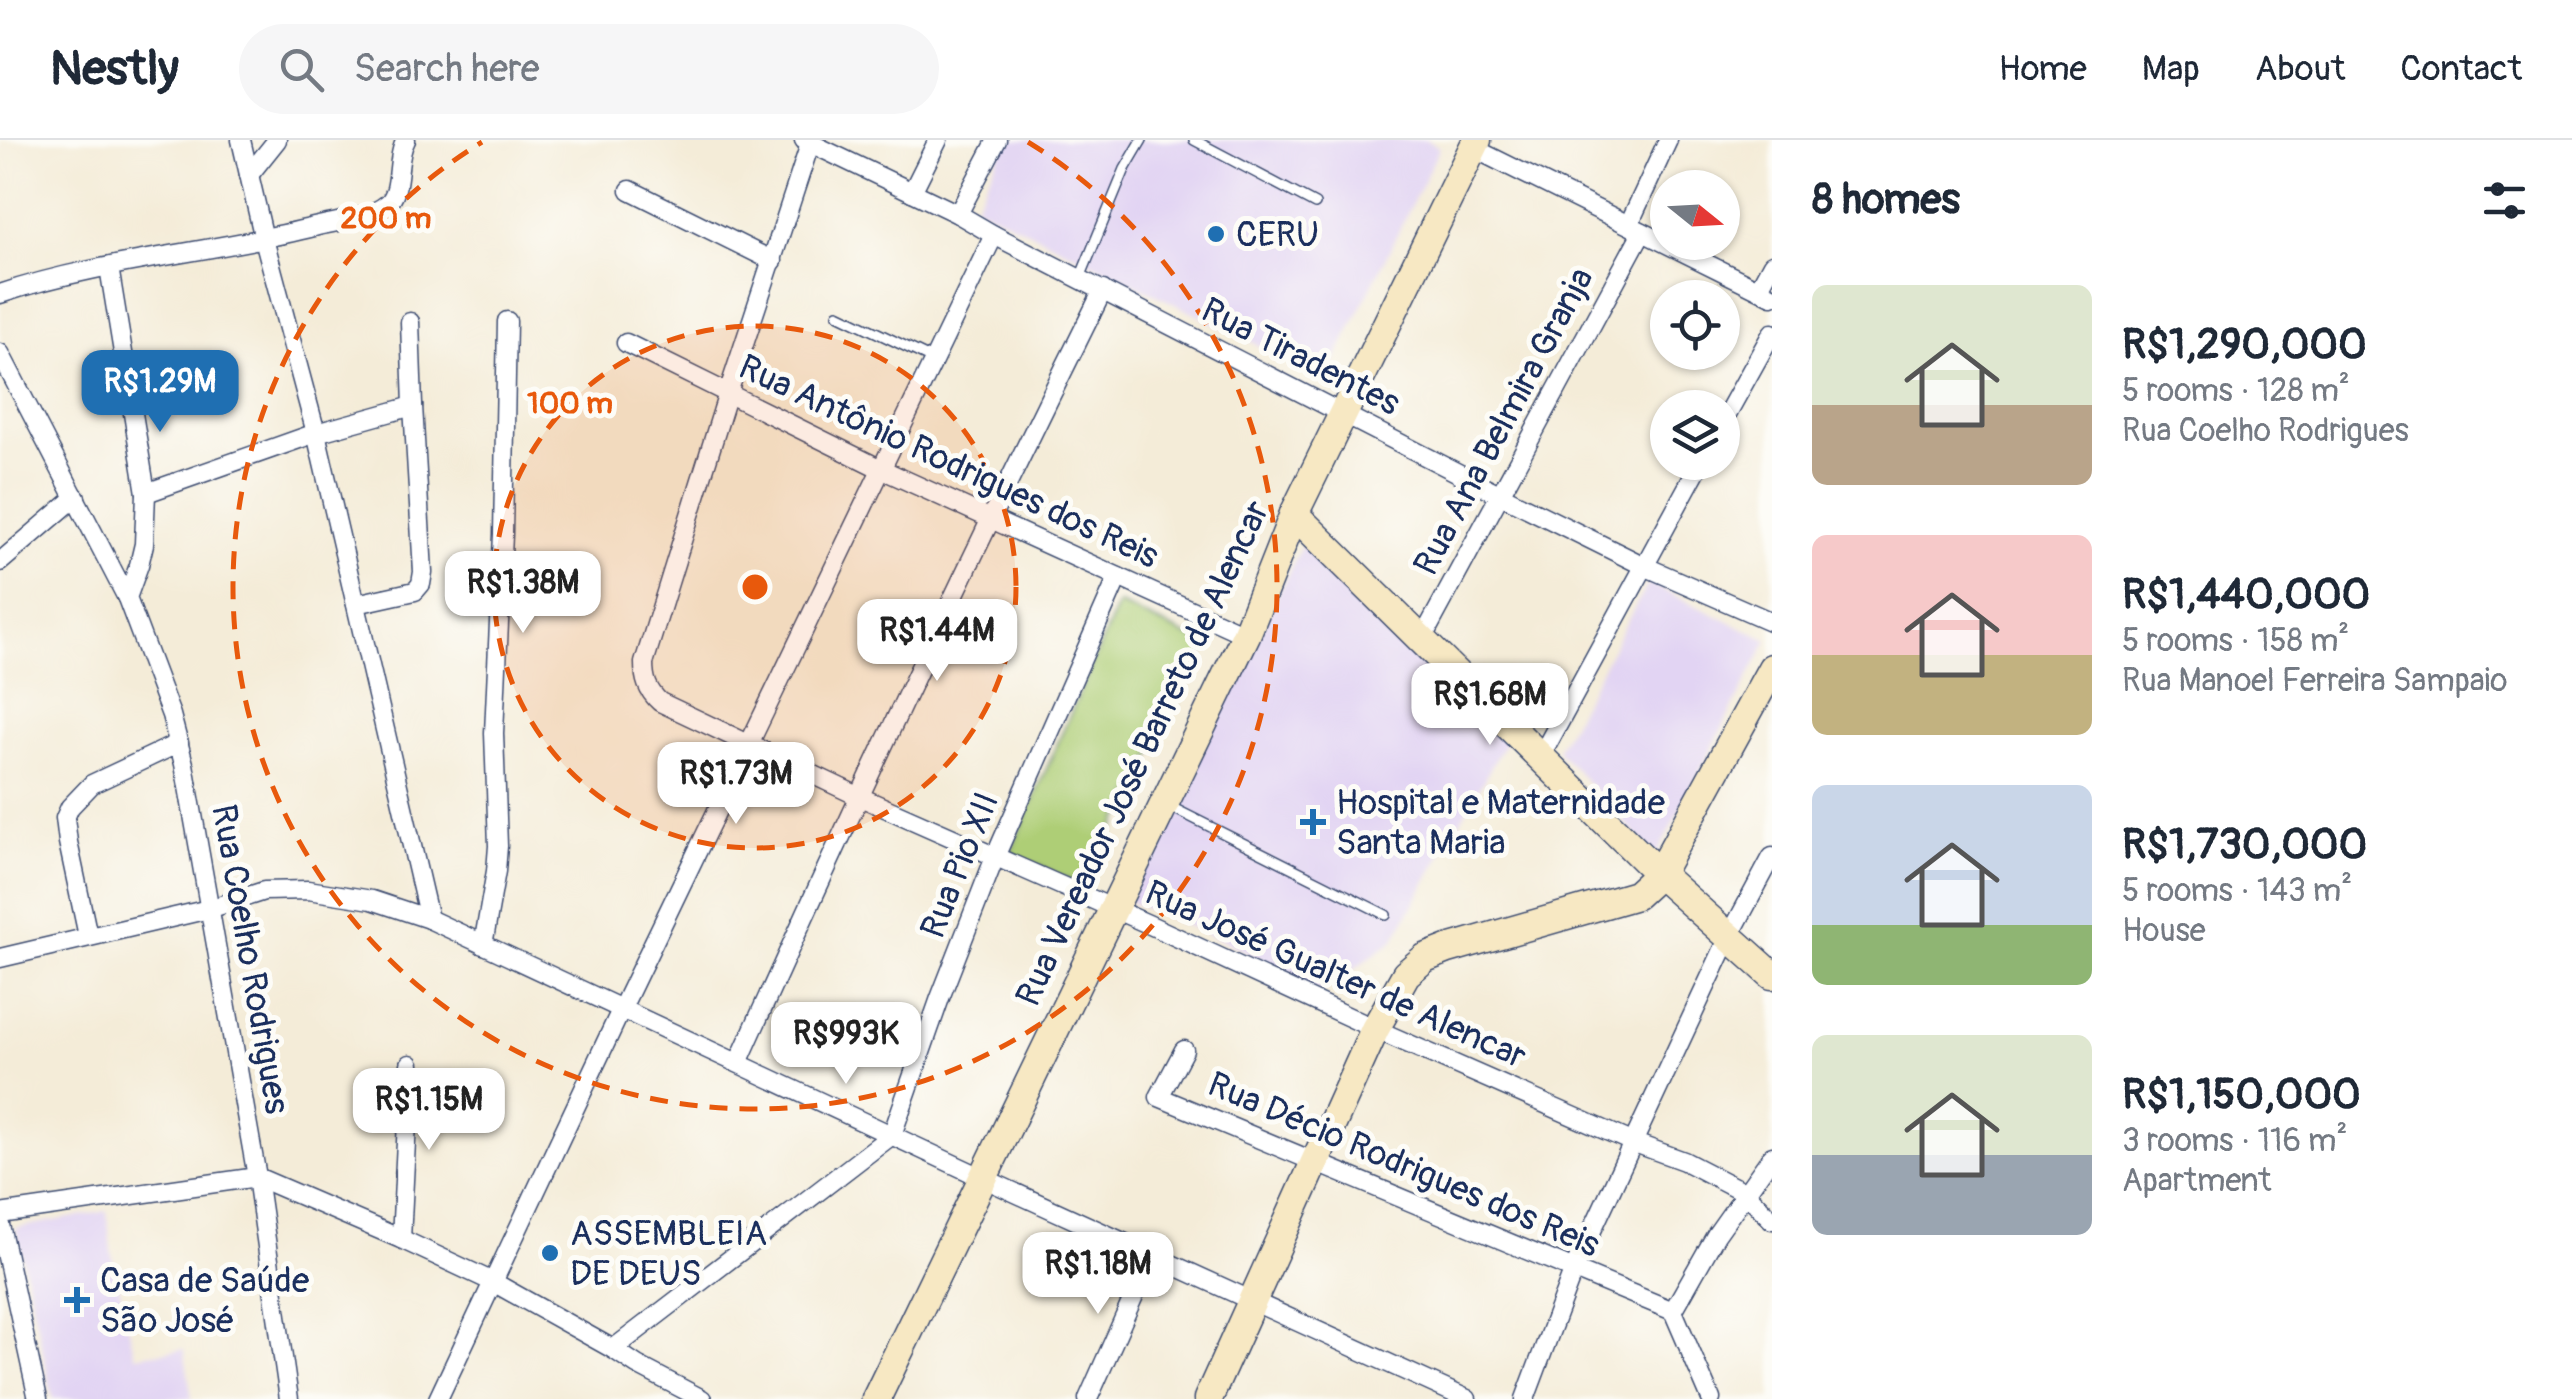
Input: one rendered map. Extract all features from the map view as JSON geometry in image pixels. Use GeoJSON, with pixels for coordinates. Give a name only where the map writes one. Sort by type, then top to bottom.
{"type":"FeatureCollection","features":[{"type":"Feature","properties":{"kind":"main road","name":"Rua Vereador José Barreto de Alencar"},"geometry":{"type":"LineString","coordinates":[[876,1399],[1246,635],[1294,514],[1475,144]]}},
{"type":"Feature","properties":{"kind":"main road"},"geometry":{"type":"LineString","coordinates":[[1294,514],[1659,874],[1772,975]]}},
{"type":"Feature","properties":{"kind":"main road"},"geometry":{"type":"LineString","coordinates":[[1208,1399],[1375,1029],[1406,974],[1425,958],[1448,949],[1636,896],[1659,874],[1772,668]]}},
{"type":"Feature","properties":{"kind":"street"},"geometry":{"type":"LineString","coordinates":[[241,140],[316,433],[429,919]]}},
{"type":"Feature","properties":{"kind":"street"},"geometry":{"type":"LineString","coordinates":[[250,175],[277,140]]}},
{"type":"Feature","properties":{"kind":"street"},"geometry":{"type":"LineString","coordinates":[[0,294],[110,267],[264,240],[367,214],[385,206],[396,193],[399,156],[406,140]]}},
{"type":"Feature","properties":{"kind":"street"},"geometry":{"type":"LineString","coordinates":[[912,192],[938,140]]}},
{"type":"Feature","properties":{"kind":"street"},"geometry":{"type":"LineString","coordinates":[[958,214],[997,140]]}},
{"type":"Feature","properties":{"kind":"street","name":"Rua Ana Belmira Granja"},"geometry":{"type":"LineString","coordinates":[[1421,641],[1636,228],[1668,140]]}},
{"type":"Feature","properties":{"kind":"street"},"geometry":{"type":"LineString","coordinates":[[728,393],[773,262],[807,142]]}},
{"type":"Feature","properties":{"kind":"street","name":"Rua Tiradentes"},"geometry":{"type":"LineString","coordinates":[[807,142],[958,214],[1500,495],[1644,566],[1772,622]]}},
{"type":"Feature","properties":{"kind":"street"},"geometry":{"type":"LineString","coordinates":[[1475,144],[1766,292],[1772,264]]}},
{"type":"Feature","properties":{"kind":"street"},"geometry":{"type":"LineString","coordinates":[[630,190],[773,262]]}},
{"type":"Feature","properties":{"kind":"street"},"geometry":{"type":"LineString","coordinates":[[438,1399],[994,235]]}},
{"type":"Feature","properties":{"kind":"street"},"geometry":{"type":"LineString","coordinates":[[110,267],[146,493],[144,544],[127,598]]}},
{"type":"Feature","properties":{"kind":"street"},"geometry":{"type":"LineString","coordinates":[[738,1062],[858,796],[1103,290]]}},
{"type":"Feature","properties":{"kind":"street"},"geometry":{"type":"LineString","coordinates":[[483,944],[498,846],[494,733],[504,534],[507,321]]}},
{"type":"Feature","properties":{"kind":"street"},"geometry":{"type":"LineString","coordinates":[[356,604],[415,591],[424,572],[410,322]]}},
{"type":"Feature","properties":{"kind":"street"},"geometry":{"type":"LineString","coordinates":[[1740,391],[1772,333]]}},
{"type":"Feature","properties":{"kind":"street","name":"Rua Antônio Rodrigues dos Reis"},"geometry":{"type":"LineString","coordinates":[[626,343],[881,469],[1246,635]]}},
{"type":"Feature","properties":{"kind":"street","name":"Rua Coelho Rodrigues"},"geometry":{"type":"LineString","coordinates":[[0,353],[127,598],[179,743],[257,1177],[289,1399]]}},
{"type":"Feature","properties":{"kind":"street","name":"Rua José Gualter de Alencar"},"geometry":{"type":"LineString","coordinates":[[728,393],[644,663],[644,678],[651,694],[660,702],[858,796],[1375,1029],[1684,1161],[1746,1194],[1772,1220]]}},
{"type":"Feature","properties":{"kind":"street"},"geometry":{"type":"LineString","coordinates":[[146,493],[316,433],[412,406]]}},
{"type":"Feature","properties":{"kind":"street"},"geometry":{"type":"LineString","coordinates":[[1541,756],[1691,480]]}},
{"type":"Feature","properties":{"kind":"street"},"geometry":{"type":"LineString","coordinates":[[0,562],[76,497]]}},
{"type":"Feature","properties":{"kind":"street","name":"Rua Pio XII"},"geometry":{"type":"LineString","coordinates":[[892,1135],[940,998],[996,857],[1118,577]]}},
{"type":"Feature","properties":{"kind":"street"},"geometry":{"type":"LineString","coordinates":[[88,936],[68,842],[65,818],[70,807],[92,784],[179,743]]}},
{"type":"Feature","properties":{"kind":"street"},"geometry":{"type":"LineString","coordinates":[[1525,1399],[1573,1271],[1729,937],[1772,857]]}},
{"type":"Feature","properties":{"kind":"street"},"geometry":{"type":"LineString","coordinates":[[0,958],[209,909],[264,891],[308,890],[372,900],[429,919],[1467,1399]]}},
{"type":"Feature","properties":{"kind":"street","name":"Rua Décio Rodrigues dos Reis"},"geometry":{"type":"LineString","coordinates":[[1184,1050],[1159,1097],[1673,1311]]}},
{"type":"Feature","properties":{"kind":"street"},"geometry":{"type":"LineString","coordinates":[[401,1238],[410,1064]]}},
{"type":"Feature","properties":{"kind":"street"},"geometry":{"type":"LineString","coordinates":[[613,1348],[892,1135]]}},
{"type":"Feature","properties":{"kind":"street"},"geometry":{"type":"LineString","coordinates":[[1711,1399],[1673,1311],[1716,1235],[1772,1156]]}},
{"type":"Feature","properties":{"kind":"street"},"geometry":{"type":"LineString","coordinates":[[0,1214],[257,1177],[493,1282],[702,1399]]}},
{"type":"Feature","properties":{"kind":"street"},"geometry":{"type":"LineString","coordinates":[[0,1225],[38,1399]]}},
{"type":"Feature","properties":{"kind":"street"},"geometry":{"type":"LineString","coordinates":[[1088,1399],[1152,1255]]}},
{"type":"Feature","properties":{"kind":"street"},"geometry":{"type":"LineString","coordinates":[[0,1283],[26,1399]]}},
{"type":"Feature","properties":{"kind":"lane"},"geometry":{"type":"LineString","coordinates":[[1080,278],[1125,168],[1142,140]]}},
{"type":"Feature","properties":{"kind":"lane"},"geometry":{"type":"LineString","coordinates":[[1194,140],[1315,204]]}},
{"type":"Feature","properties":{"kind":"lane"},"geometry":{"type":"LineString","coordinates":[[838,314],[934,360]]}},
{"type":"Feature","properties":{"kind":"lane"},"geometry":{"type":"LineString","coordinates":[[1164,804],[1386,915]]}},
{"type":"Feature","properties":{"kind":"shaded area","name":"CERU"},"geometry":{"type":"Polygon","coordinates":[[[1007,140],[1426,140],[1440,147],[1326,379],[975,205],[1007,140]]]}},
{"type":"Feature","properties":{"kind":"shaded area","name":"Hospital e Maternidade Santa Maria"},"geometry":{"type":"Polygon","coordinates":[[[1305,539],[1505,742],[1393,941],[1321,992],[1233,945],[1128,901],[1305,539]]]}},
{"type":"Feature","properties":{"kind":"shaded area"},"geometry":{"type":"Polygon","coordinates":[[[1648,583],[1768,640],[1656,856],[1557,750],[1648,583]]]}},
{"type":"Feature","properties":{"kind":"shaded area","name":"Casa de Saúde São José"},"geometry":{"type":"Polygon","coordinates":[[[107,1211],[111,1251],[135,1356],[184,1349],[192,1399],[53,1399],[16,1228],[107,1211]]]}},
{"type":"Feature","properties":{"kind":"green space"},"geometry":{"type":"Polygon","coordinates":[[[1118,604],[1207,645],[1085,887],[1010,853],[1118,604]]]}},
{"type":"Feature","properties":{"kind":"place","name":"CERU"},"geometry":{"type":"Point","coordinates":[1216,234]}},
{"type":"Feature","properties":{"kind":"place","name":"Hospital e Maternidade Santa Maria"},"geometry":{"type":"Point","coordinates":[1313,822]}},
{"type":"Feature","properties":{"kind":"place","name":"ASSEMBLEIA DE DEUS"},"geometry":{"type":"Point","coordinates":[550,1253]}},
{"type":"Feature","properties":{"kind":"place","name":"Casa de Saúde São José"},"geometry":{"type":"Point","coordinates":[77,1300]}}]}
